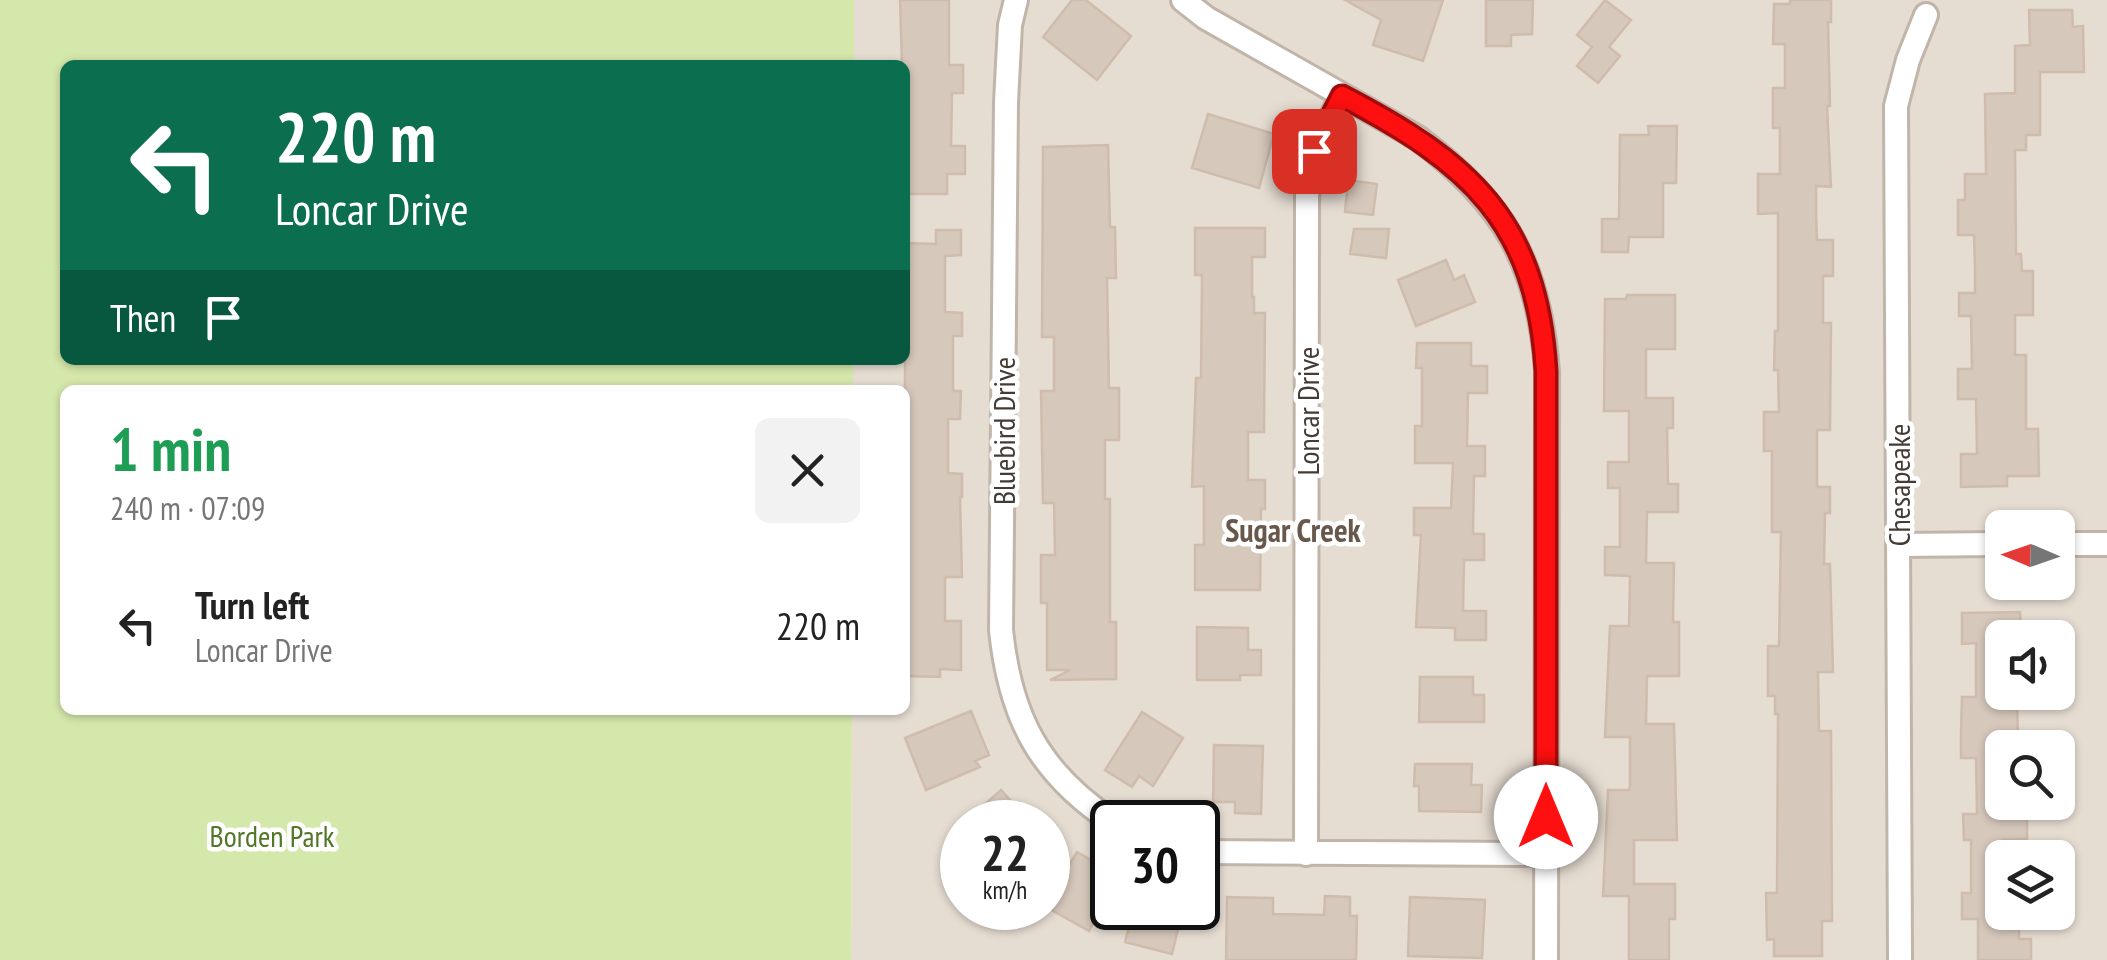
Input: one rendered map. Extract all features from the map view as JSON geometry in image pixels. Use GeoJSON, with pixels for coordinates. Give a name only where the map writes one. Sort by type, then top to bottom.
{"type":"FeatureCollection","features":[{"type":"Feature","properties":{"kind":"street","name":"Bluebird Drive"},"geometry":{"type":"LineString","coordinates":[[1016,0],[1010,25],[1006,102],[1002,610],[1005,664],[1011,694],[1038,751],[1069,788],[1090,804]]}},
{"type":"Feature","properties":{"kind":"street"},"geometry":{"type":"LineString","coordinates":[[1183,0],[1206,18],[1418,138],[1479,190],[1518,244],[1540,307],[1546,371],[1546,960]]}},
{"type":"Feature","properties":{"kind":"street","name":"Chesapeake"},"geometry":{"type":"LineString","coordinates":[[1900,960],[1896,106],[1908,60],[1926,15]]}},
{"type":"Feature","properties":{"kind":"street","name":"Loncar Drive"},"geometry":{"type":"LineString","coordinates":[[1306,854],[1307,196],[1314,151],[1342,96]]}},
{"type":"Feature","properties":{"kind":"street"},"geometry":{"type":"LineString","coordinates":[[1898,545],[1985,544]]}},
{"type":"Feature","properties":{"kind":"street"},"geometry":{"type":"LineString","coordinates":[[2075,544],[2107,544]]}},
{"type":"Feature","properties":{"kind":"street"},"geometry":{"type":"LineString","coordinates":[[1220,852],[1546,854]]}},
{"type":"Feature","properties":{"kind":"shaded area","name":"Sugar Creek"},"geometry":{"type":"Polygon","coordinates":[[[854,0],[2107,0],[2107,960],[851,960],[852,715],[910,715],[910,385],[853,385],[853,365],[910,365],[910,60],[854,60],[854,0]]]}},
{"type":"Feature","properties":{"kind":"green space","name":"Borden Park"},"geometry":{"type":"Polygon","coordinates":[[[0,0],[854,0],[854,60],[60,60],[60,365],[853,365],[853,385],[60,385],[60,715],[852,715],[851,960],[0,960],[0,0]]]}},
{"type":"Feature","properties":{"kind":"building"},"geometry":{"type":"Polygon","coordinates":[[[900,0],[949,0],[949,65],[963,65],[963,93],[952,93],[951,146],[965,146],[965,174],[947,174],[947,194],[910,194],[910,60],[902,60],[900,0]]]}},
{"type":"Feature","properties":{"kind":"building"},"geometry":{"type":"Polygon","coordinates":[[[1072,0],[1086,0],[1131,36],[1097,80],[1043,37],[1072,0]]]}},
{"type":"Feature","properties":{"kind":"building"},"geometry":{"type":"Polygon","coordinates":[[[1345,0],[1443,0],[1423,61],[1373,45],[1381,20],[1345,0]]]}},
{"type":"Feature","properties":{"kind":"building"},"geometry":{"type":"Polygon","coordinates":[[[1486,0],[1533,0],[1532,34],[1511,35],[1511,46],[1486,46],[1486,0]]]}},
{"type":"Feature","properties":{"kind":"building"},"geometry":{"type":"Polygon","coordinates":[[[1605,0],[1631,20],[1609,47],[1620,56],[1598,83],[1577,66],[1592,47],[1577,35],[1605,0]]]}},
{"type":"Feature","properties":{"kind":"building"},"geometry":{"type":"Polygon","coordinates":[[[1790,0],[1831,0],[1827,106],[1831,187],[1816,186],[1817,240],[1833,240],[1833,276],[1823,276],[1823,323],[1831,323],[1830,430],[1817,430],[1817,487],[1830,487],[1824,564],[1830,564],[1833,672],[1818,672],[1819,731],[1831,731],[1832,921],[1822,921],[1822,956],[1774,956],[1774,939],[1767,940],[1766,893],[1777,893],[1778,714],[1775,696],[1768,696],[1768,646],[1779,646],[1781,532],[1772,532],[1772,451],[1764,451],[1764,412],[1779,412],[1778,370],[1774,370],[1778,331],[1778,213],[1758,214],[1758,174],[1780,174],[1780,128],[1773,128],[1773,88],[1785,88],[1785,44],[1773,44],[1774,4],[1790,4],[1790,0]]]}},
{"type":"Feature","properties":{"kind":"building"},"geometry":{"type":"Polygon","coordinates":[[[2029,10],[2072,10],[2073,27],[2083,26],[2084,72],[2040,72],[2040,135],[2026,135],[2026,150],[2015,150],[2016,254],[2021,254],[2022,271],[2033,271],[2033,315],[2015,315],[2015,355],[2026,355],[2026,429],[2038,429],[2039,476],[2007,476],[2007,486],[1961,487],[1961,454],[1977,454],[1976,399],[1958,399],[1958,369],[1972,369],[1971,316],[1959,316],[1959,293],[1975,293],[1975,271],[1974,235],[1958,235],[1958,200],[1965,200],[1965,174],[1986,174],[1985,94],[2015,93],[2015,46],[2030,45],[2029,10]]]}},
{"type":"Feature","properties":{"kind":"building"},"geometry":{"type":"Polygon","coordinates":[[[1208,114],[1274,134],[1259,188],[1192,168],[1208,114]]]}},
{"type":"Feature","properties":{"kind":"building"},"geometry":{"type":"Polygon","coordinates":[[[1648,126],[1677,126],[1676,183],[1663,183],[1663,237],[1629,237],[1628,252],[1602,252],[1602,219],[1619,219],[1620,135],[1649,135],[1648,126]]]}},
{"type":"Feature","properties":{"kind":"building"},"geometry":{"type":"Polygon","coordinates":[[[1108,145],[1116,278],[1107,278],[1109,388],[1119,388],[1119,440],[1105,440],[1105,499],[1110,499],[1110,622],[1116,622],[1116,679],[1050,680],[1070,670],[1047,670],[1047,603],[1041,603],[1041,555],[1055,555],[1054,503],[1043,503],[1041,391],[1054,391],[1054,337],[1042,337],[1043,147],[1108,145]]]}},
{"type":"Feature","properties":{"kind":"building"},"geometry":{"type":"Polygon","coordinates":[[[1348,180],[1377,184],[1373,215],[1345,212],[1348,180]]]}},
{"type":"Feature","properties":{"kind":"building"},"geometry":{"type":"Polygon","coordinates":[[[1195,228],[1265,228],[1265,257],[1252,257],[1254,313],[1265,313],[1264,432],[1248,432],[1248,480],[1265,480],[1260,590],[1195,590],[1195,545],[1204,545],[1204,486],[1192,487],[1196,378],[1201,378],[1202,275],[1195,275],[1195,228]]]}},
{"type":"Feature","properties":{"kind":"building"},"geometry":{"type":"Polygon","coordinates":[[[1354,229],[1389,229],[1386,258],[1350,254],[1354,229]]]}},
{"type":"Feature","properties":{"kind":"building"},"geometry":{"type":"Polygon","coordinates":[[[936,230],[961,230],[961,255],[945,256],[945,312],[962,313],[962,336],[953,336],[953,391],[961,391],[960,419],[948,419],[948,473],[962,474],[962,577],[945,577],[945,621],[961,621],[961,670],[940,669],[940,677],[910,676],[910,385],[905,385],[905,365],[910,365],[910,243],[936,244],[936,230]]]}},
{"type":"Feature","properties":{"kind":"building"},"geometry":{"type":"Polygon","coordinates":[[[1446,260],[1454,280],[1464,275],[1475,302],[1416,326],[1398,280],[1446,260]]]}},
{"type":"Feature","properties":{"kind":"building"},"geometry":{"type":"Polygon","coordinates":[[[1627,295],[1675,295],[1675,349],[1646,349],[1646,398],[1673,398],[1673,428],[1667,428],[1668,484],[1678,484],[1678,512],[1647,512],[1646,563],[1674,563],[1673,622],[1679,622],[1679,676],[1647,676],[1646,724],[1674,724],[1677,840],[1634,840],[1634,884],[1675,884],[1675,919],[1669,919],[1669,960],[1629,960],[1629,896],[1603,896],[1608,790],[1629,790],[1630,786],[1630,737],[1605,737],[1610,626],[1629,626],[1630,576],[1605,575],[1605,547],[1620,547],[1620,488],[1608,488],[1608,462],[1629,462],[1629,411],[1604,411],[1605,299],[1626,299],[1627,295]]]}},
{"type":"Feature","properties":{"kind":"building"},"geometry":{"type":"Polygon","coordinates":[[[1417,343],[1471,343],[1471,366],[1487,366],[1487,393],[1468,393],[1467,446],[1485,446],[1485,476],[1474,476],[1473,534],[1484,534],[1484,560],[1464,560],[1463,611],[1486,611],[1486,640],[1455,640],[1455,628],[1416,627],[1421,535],[1414,535],[1414,508],[1451,508],[1453,463],[1415,463],[1415,426],[1422,426],[1422,368],[1416,368],[1417,343]]]}},
{"type":"Feature","properties":{"kind":"building"},"geometry":{"type":"Polygon","coordinates":[[[2020,612],[2020,620],[1985,620],[1985,710],[2017,710],[2018,730],[1985,730],[1985,820],[2027,820],[2027,839],[1985,840],[1985,930],[2019,930],[2019,939],[2031,939],[2031,960],[1978,960],[1978,919],[1962,919],[1962,893],[1971,893],[1971,840],[1964,840],[1963,814],[1977,814],[1976,758],[1961,758],[1962,697],[1976,697],[1976,643],[1962,644],[1962,613],[2020,612]]]}},
{"type":"Feature","properties":{"kind":"building"},"geometry":{"type":"Polygon","coordinates":[[[1197,627],[1248,628],[1248,650],[1261,650],[1261,675],[1240,675],[1240,680],[1197,680],[1197,627]]]}},
{"type":"Feature","properties":{"kind":"building"},"geometry":{"type":"Polygon","coordinates":[[[1420,677],[1473,677],[1473,695],[1484,695],[1484,722],[1419,722],[1420,677]]]}},
{"type":"Feature","properties":{"kind":"building"},"geometry":{"type":"Polygon","coordinates":[[[971,711],[989,755],[975,761],[980,767],[926,790],[905,738],[971,711]]]}},
{"type":"Feature","properties":{"kind":"building"},"geometry":{"type":"Polygon","coordinates":[[[1142,712],[1183,738],[1153,786],[1139,776],[1132,787],[1105,770],[1142,712]]]}},
{"type":"Feature","properties":{"kind":"building"},"geometry":{"type":"Polygon","coordinates":[[[1214,745],[1263,746],[1261,814],[1235,813],[1235,802],[1213,800],[1214,745]]]}},
{"type":"Feature","properties":{"kind":"building"},"geometry":{"type":"Polygon","coordinates":[[[1415,764],[1472,764],[1471,785],[1482,785],[1481,812],[1419,811],[1415,764]]]}},
{"type":"Feature","properties":{"kind":"building"},"geometry":{"type":"Polygon","coordinates":[[[1001,790],[1010,800],[990,800],[1001,790]]]}},
{"type":"Feature","properties":{"kind":"building"},"geometry":{"type":"Polygon","coordinates":[[[1077,852],[1090,859],[1089,931],[1070,920],[1070,863],[1077,852]]]}},
{"type":"Feature","properties":{"kind":"building"},"geometry":{"type":"Polygon","coordinates":[[[1325,896],[1350,897],[1350,916],[1357,916],[1356,960],[1226,960],[1227,897],[1273,898],[1273,914],[1324,915],[1325,896]]]}},
{"type":"Feature","properties":{"kind":"building"},"geometry":{"type":"Polygon","coordinates":[[[1410,897],[1485,900],[1482,958],[1408,956],[1410,897]]]}},
{"type":"Feature","properties":{"kind":"building"},"geometry":{"type":"Polygon","coordinates":[[[1128,930],[1178,930],[1172,954],[1125,942],[1128,930]]]}},
{"type":"Feature","properties":{"kind":"district","name":"Sugar Creek"},"geometry":{"type":"Point","coordinates":[1293,530]}},
{"type":"Feature","properties":{"kind":"route"},"geometry":{"type":"LineString","coordinates":[[1314,151],[1342,96],[1388,120],[1445,158],[1479,190],[1502,218],[1527,266],[1540,307],[1546,371],[1546,817]]}}]}
